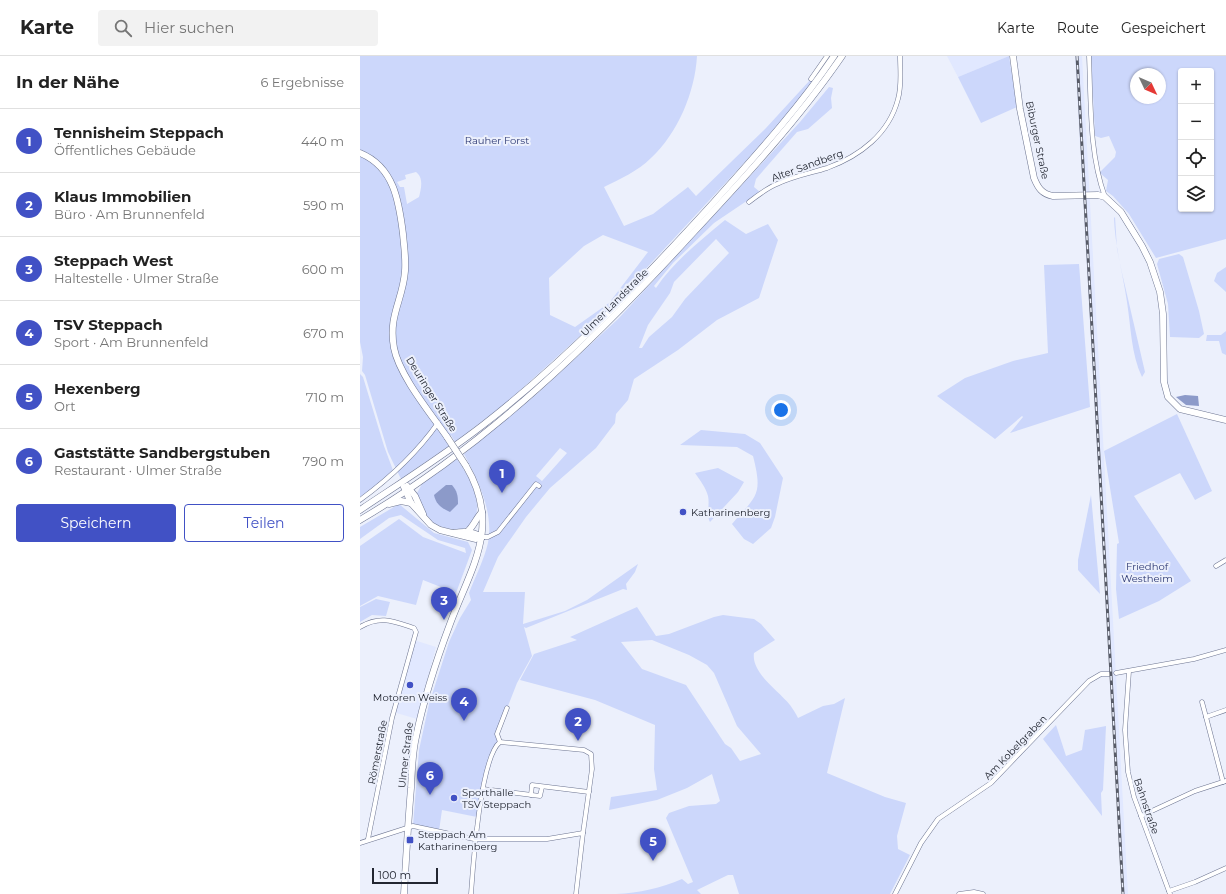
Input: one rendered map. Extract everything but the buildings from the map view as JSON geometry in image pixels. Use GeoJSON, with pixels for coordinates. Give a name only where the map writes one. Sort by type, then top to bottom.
{"type":"FeatureCollection","features":[{"type":"Feature","properties":{"kind":"main road","name":"Ulmer Landstraße"},"geometry":{"type":"LineString","coordinates":[[360,510],[448,451],[515,399],[570,351],[616,306],[696,222],[778,130],[810,91],[834,56]]}},
{"type":"Feature","properties":{"kind":"main road","name":"Ulmer Landstraße"},"geometry":{"type":"LineString","coordinates":[[360,520],[453,458],[554,375],[606,325],[750,171],[801,112],[842,56]]}},
{"type":"Feature","properties":{"kind":"main road","name":"Biburger Straße"},"geometry":{"type":"LineString","coordinates":[[1013,56],[1020,109],[1034,178],[1039,189],[1045,194],[1053,196],[1093,194],[1105,197]]}},
{"type":"Feature","properties":{"kind":"main road","name":"Deuringer Straße"},"geometry":{"type":"LineString","coordinates":[[360,153],[372,159],[385,172],[398,198],[405,270],[393,320],[394,350],[407,378],[466,466],[477,488],[482,512],[484,537]]}},
{"type":"Feature","properties":{"kind":"main road"},"geometry":{"type":"LineString","coordinates":[[1105,197],[1121,212],[1142,246],[1160,292],[1165,331],[1164,382],[1168,397],[1180,409],[1226,420]]}},
{"type":"Feature","properties":{"kind":"main road"},"geometry":{"type":"LineString","coordinates":[[403,482],[424,517]]}},
{"type":"Feature","properties":{"kind":"main road"},"geometry":{"type":"LineString","coordinates":[[407,490],[411,503],[435,528],[476,539],[484,537]]}},
{"type":"Feature","properties":{"kind":"main road"},"geometry":{"type":"LineString","coordinates":[[380,507],[396,502],[411,503]]}},
{"type":"Feature","properties":{"kind":"main road"},"geometry":{"type":"LineString","coordinates":[[467,532],[474,525],[478,516],[482,512]]}},
{"type":"Feature","properties":{"kind":"main road"},"geometry":{"type":"LineString","coordinates":[[452,533],[467,532],[484,537]]}},
{"type":"Feature","properties":{"kind":"main road","name":"Ulmer Straße"},"geometry":{"type":"LineString","coordinates":[[405,894],[412,760],[420,720],[440,651],[484,537]]}},
{"type":"Feature","properties":{"kind":"street"},"geometry":{"type":"LineString","coordinates":[[811,79],[827,56]]}},
{"type":"Feature","properties":{"kind":"street","name":"Alter Sandberg"},"geometry":{"type":"LineString","coordinates":[[749,202],[778,184],[853,157],[868,146],[880,134],[890,118],[898,99],[901,85],[900,56]]}},
{"type":"Feature","properties":{"kind":"street"},"geometry":{"type":"LineString","coordinates":[[1089,56],[1093,145],[1098,180],[1105,197]]}},
{"type":"Feature","properties":{"kind":"street"},"geometry":{"type":"LineString","coordinates":[[360,500],[395,473],[425,441],[438,423]]}},
{"type":"Feature","properties":{"kind":"street"},"geometry":{"type":"LineString","coordinates":[[484,537],[498,532],[536,484],[539,486]]}},
{"type":"Feature","properties":{"kind":"street"},"geometry":{"type":"LineString","coordinates":[[1216,566],[1226,560]]}},
{"type":"Feature","properties":{"kind":"street","name":"Römerstraße"},"geometry":{"type":"LineString","coordinates":[[360,627],[371,620],[378,619],[410,627],[416,630],[392,718],[368,839]]}},
{"type":"Feature","properties":{"kind":"street"},"geometry":{"type":"LineString","coordinates":[[1116,673],[1194,659],[1226,650]]}},
{"type":"Feature","properties":{"kind":"street","name":"Bahnstraße"},"geometry":{"type":"LineString","coordinates":[[1129,671],[1125,753],[1131,790],[1170,892]]}},
{"type":"Feature","properties":{"kind":"street","name":"Am Kobelgraben"},"geometry":{"type":"LineString","coordinates":[[895,894],[924,839],[938,819],[991,783],[1089,681],[1101,674],[1109,674]]}},
{"type":"Feature","properties":{"kind":"street"},"geometry":{"type":"LineString","coordinates":[[1141,816],[1188,794],[1224,782],[1202,702]]}},
{"type":"Feature","properties":{"kind":"street"},"geometry":{"type":"LineString","coordinates":[[500,742],[497,734],[507,708]]}},
{"type":"Feature","properties":{"kind":"street"},"geometry":{"type":"LineString","coordinates":[[1206,717],[1226,710]]}},
{"type":"Feature","properties":{"kind":"street"},"geometry":{"type":"LineString","coordinates":[[471,894],[474,839],[483,789],[495,747],[500,742]]}},
{"type":"Feature","properties":{"kind":"street"},"geometry":{"type":"LineString","coordinates":[[500,742],[588,751],[593,759],[576,894]]}},
{"type":"Feature","properties":{"kind":"street"},"geometry":{"type":"LineString","coordinates":[[530,795],[532,785],[589,792]]}},
{"type":"Feature","properties":{"kind":"street"},"geometry":{"type":"LineString","coordinates":[[483,789],[540,796],[542,787]]}},
{"type":"Feature","properties":{"kind":"street"},"geometry":{"type":"LineString","coordinates":[[360,843],[368,839],[413,826],[474,839],[547,839],[583,833]]}},
{"type":"Feature","properties":{"kind":"street"},"geometry":{"type":"LineString","coordinates":[[1170,892],[1226,868]]}},
{"type":"Feature","properties":{"kind":"street"},"geometry":{"type":"LineString","coordinates":[[959,894],[974,892],[983,894]]}},
{"type":"Feature","properties":{"kind":"shaded area"},"geometry":{"type":"Polygon","coordinates":[[[947,56],[1009,56],[958,77],[947,56]]]}},
{"type":"Feature","properties":{"kind":"shaded area"},"geometry":{"type":"Polygon","coordinates":[[[1075,56],[1082,56],[1128,894],[1122,894],[1075,56]]]}},
{"type":"Feature","properties":{"kind":"shaded area"},"geometry":{"type":"Polygon","coordinates":[[[1185,395],[1198,396],[1199,406],[1186,405],[1176,397],[1185,395]]]}},
{"type":"Feature","properties":{"kind":"shaded area"},"geometry":{"type":"Polygon","coordinates":[[[446,485],[452,485],[457,496],[458,504],[450,512],[439,505],[434,495],[446,485]]]}},
{"type":"Feature","properties":{"kind":"shaded area"},"geometry":{"type":"Polygon","coordinates":[[[414,640],[436,647],[417,719],[393,712],[414,640]]]}},
{"type":"Feature","properties":{"kind":"green space","name":"Rauher Forst"},"geometry":{"type":"Polygon","coordinates":[[[360,56],[697,56],[696,70],[689,98],[669,137],[661,148],[640,167],[604,187],[624,226],[653,214],[688,187],[696,196],[766,128],[811,79],[814,81],[790,112],[756,150],[602,316],[506,403],[455,442],[451,435],[445,439],[449,446],[401,479],[388,452],[365,375],[362,371],[363,357],[360,342],[360,56]],[[416,172],[405,175],[406,179],[397,182],[400,187],[404,187],[407,204],[419,197],[421,180],[419,174],[416,172]],[[603,235],[584,246],[549,278],[550,315],[575,327],[609,303],[648,252],[603,235]]]}},
{"type":"Feature","properties":{"kind":"green space"},"geometry":{"type":"Polygon","coordinates":[[[1009,56],[1017,107],[981,123],[958,77],[1009,56]]]}},
{"type":"Feature","properties":{"kind":"green space"},"geometry":{"type":"Polygon","coordinates":[[[1091,56],[1226,56],[1226,239],[1156,258],[1129,214],[1113,196],[1106,191],[1108,180],[1100,173],[1115,157],[1116,152],[1109,136],[1101,138],[1095,136],[1091,56]]]}},
{"type":"Feature","properties":{"kind":"green space"},"geometry":{"type":"Polygon","coordinates":[[[829,87],[833,88],[831,98],[832,108],[808,129],[797,132],[756,179],[754,187],[760,192],[714,223],[673,263],[654,286],[656,288],[679,260],[725,220],[746,234],[768,224],[778,240],[759,298],[717,320],[678,350],[634,379],[628,400],[616,414],[615,423],[596,448],[550,488],[526,517],[498,557],[483,592],[525,592],[523,624],[565,611],[587,600],[638,564],[635,572],[626,584],[627,590],[623,589],[526,628],[524,627],[532,656],[517,683],[497,734],[498,738],[477,817],[442,810],[439,831],[413,826],[419,750],[429,704],[449,642],[460,618],[471,600],[469,593],[488,543],[489,520],[484,497],[464,454],[537,394],[618,319],[800,122],[829,87]],[[716,239],[674,282],[670,293],[648,325],[639,348],[642,348],[649,337],[672,317],[685,299],[729,253],[716,239]],[[560,448],[536,476],[542,481],[567,453],[560,448]]]}},
{"type":"Feature","properties":{"kind":"green space"},"geometry":{"type":"Polygon","coordinates":[[[1115,217],[1117,245],[1114,218],[1115,217]]]}},
{"type":"Feature","properties":{"kind":"green space"},"geometry":{"type":"Polygon","coordinates":[[[1179,254],[1183,257],[1199,311],[1204,334],[1199,338],[1170,337],[1168,304],[1157,264],[1159,259],[1179,254]]]}},
{"type":"Feature","properties":{"kind":"green space"},"geometry":{"type":"Polygon","coordinates":[[[1119,261],[1145,372],[1142,377],[1133,350],[1127,302],[1119,261]]]}},
{"type":"Feature","properties":{"kind":"green space"},"geometry":{"type":"Polygon","coordinates":[[[1079,264],[1090,407],[1010,433],[1023,417],[1022,416],[995,439],[937,396],[965,378],[1013,361],[1048,353],[1044,265],[1079,264]]]}},
{"type":"Feature","properties":{"kind":"green space"},"geometry":{"type":"Polygon","coordinates":[[[1226,267],[1226,292],[1214,281],[1217,273],[1226,267]]]}},
{"type":"Feature","properties":{"kind":"green space"},"geometry":{"type":"Polygon","coordinates":[[[1226,331],[1226,355],[1222,353],[1219,341],[1206,341],[1207,335],[1221,335],[1226,331]]]}},
{"type":"Feature","properties":{"kind":"green space"},"geometry":{"type":"Polygon","coordinates":[[[360,374],[363,377],[384,446],[394,473],[360,497],[360,374]]]}},
{"type":"Feature","properties":{"kind":"green space","name":"Friedhof Westheim"},"geometry":{"type":"Polygon","coordinates":[[[1177,414],[1212,491],[1195,500],[1180,473],[1134,496],[1191,581],[1159,601],[1119,619],[1116,589],[1117,544],[1119,543],[1104,451],[1177,414]]]}},
{"type":"Feature","properties":{"kind":"green space"},"geometry":{"type":"Polygon","coordinates":[[[701,430],[745,434],[760,443],[783,478],[775,517],[771,528],[753,544],[744,539],[732,524],[756,494],[757,479],[753,456],[737,447],[680,445],[701,430]]]}},
{"type":"Feature","properties":{"kind":"green space"},"geometry":{"type":"Polygon","coordinates":[[[457,459],[466,473],[474,491],[477,500],[477,508],[475,517],[469,526],[461,529],[451,529],[436,524],[431,520],[423,509],[417,493],[422,484],[457,459]]]}},
{"type":"Feature","properties":{"kind":"green space"},"geometry":{"type":"Polygon","coordinates":[[[718,468],[744,482],[738,492],[710,522],[708,516],[708,496],[695,473],[718,468]]]}},
{"type":"Feature","properties":{"kind":"green space"},"geometry":{"type":"Polygon","coordinates":[[[1091,495],[1100,594],[1078,570],[1078,560],[1091,495]]]}},
{"type":"Feature","properties":{"kind":"green space"},"geometry":{"type":"Polygon","coordinates":[[[399,504],[434,533],[468,542],[472,550],[456,593],[423,580],[416,605],[378,596],[360,606],[360,546],[399,519],[423,537],[466,553],[465,548],[438,540],[401,515],[389,518],[360,539],[360,527],[399,504]]]}},
{"type":"Feature","properties":{"kind":"green space"},"geometry":{"type":"Polygon","coordinates":[[[376,599],[390,602],[386,616],[372,615],[360,622],[360,607],[376,599]]]}},
{"type":"Feature","properties":{"kind":"green space"},"geometry":{"type":"Polygon","coordinates":[[[637,607],[656,636],[669,634],[723,615],[754,619],[761,624],[775,640],[754,653],[754,660],[766,681],[785,699],[798,718],[823,706],[834,704],[845,698],[827,773],[885,797],[906,803],[897,836],[898,849],[910,855],[890,894],[739,894],[733,875],[728,875],[697,890],[701,894],[616,894],[650,890],[682,879],[688,884],[693,882],[666,818],[669,813],[689,806],[716,804],[720,801],[712,774],[687,788],[657,800],[609,810],[611,797],[657,790],[654,769],[655,725],[595,700],[520,680],[534,654],[577,640],[570,637],[637,607]],[[652,640],[621,642],[642,669],[686,685],[725,744],[731,748],[740,761],[761,754],[737,726],[714,673],[707,665],[689,655],[652,640]]]}},
{"type":"Feature","properties":{"kind":"green space"},"geometry":{"type":"Polygon","coordinates":[[[1056,725],[1066,756],[1082,750],[1085,730],[1106,726],[1103,790],[1101,793],[1102,816],[1043,739],[1056,725]]]}},
{"type":"Feature","properties":{"kind":"railway"},"geometry":{"type":"LineString","coordinates":[[1077,56],[1123,894]]}},
{"type":"Feature","properties":{"kind":"place","name":"Tennisheim Steppach"},"geometry":{"type":"Point","coordinates":[502,493]}},
{"type":"Feature","properties":{"kind":"place","name":"Katharinenberg"},"geometry":{"type":"Point","coordinates":[683,512]}},
{"type":"Feature","properties":{"kind":"place","name":"Steppach West"},"geometry":{"type":"Point","coordinates":[444,620]}},
{"type":"Feature","properties":{"kind":"place","name":"Motoren Weiss"},"geometry":{"type":"Point","coordinates":[410,685]}},
{"type":"Feature","properties":{"kind":"place","name":"TSV Steppach"},"geometry":{"type":"Point","coordinates":[464,721]}},
{"type":"Feature","properties":{"kind":"place","name":"Klaus Immobilien"},"geometry":{"type":"Point","coordinates":[578,741]}},
{"type":"Feature","properties":{"kind":"place","name":"Gaststätte Sandbergstuben"},"geometry":{"type":"Point","coordinates":[430,795]}},
{"type":"Feature","properties":{"kind":"place","name":"Sporthalle TSV Steppach"},"geometry":{"type":"Point","coordinates":[454,798]}},
{"type":"Feature","properties":{"kind":"place","name":"Steppach Am Katharinenberg"},"geometry":{"type":"Point","coordinates":[410,840]}},
{"type":"Feature","properties":{"kind":"place","name":"Hexenberg"},"geometry":{"type":"Point","coordinates":[653,861]}}]}
